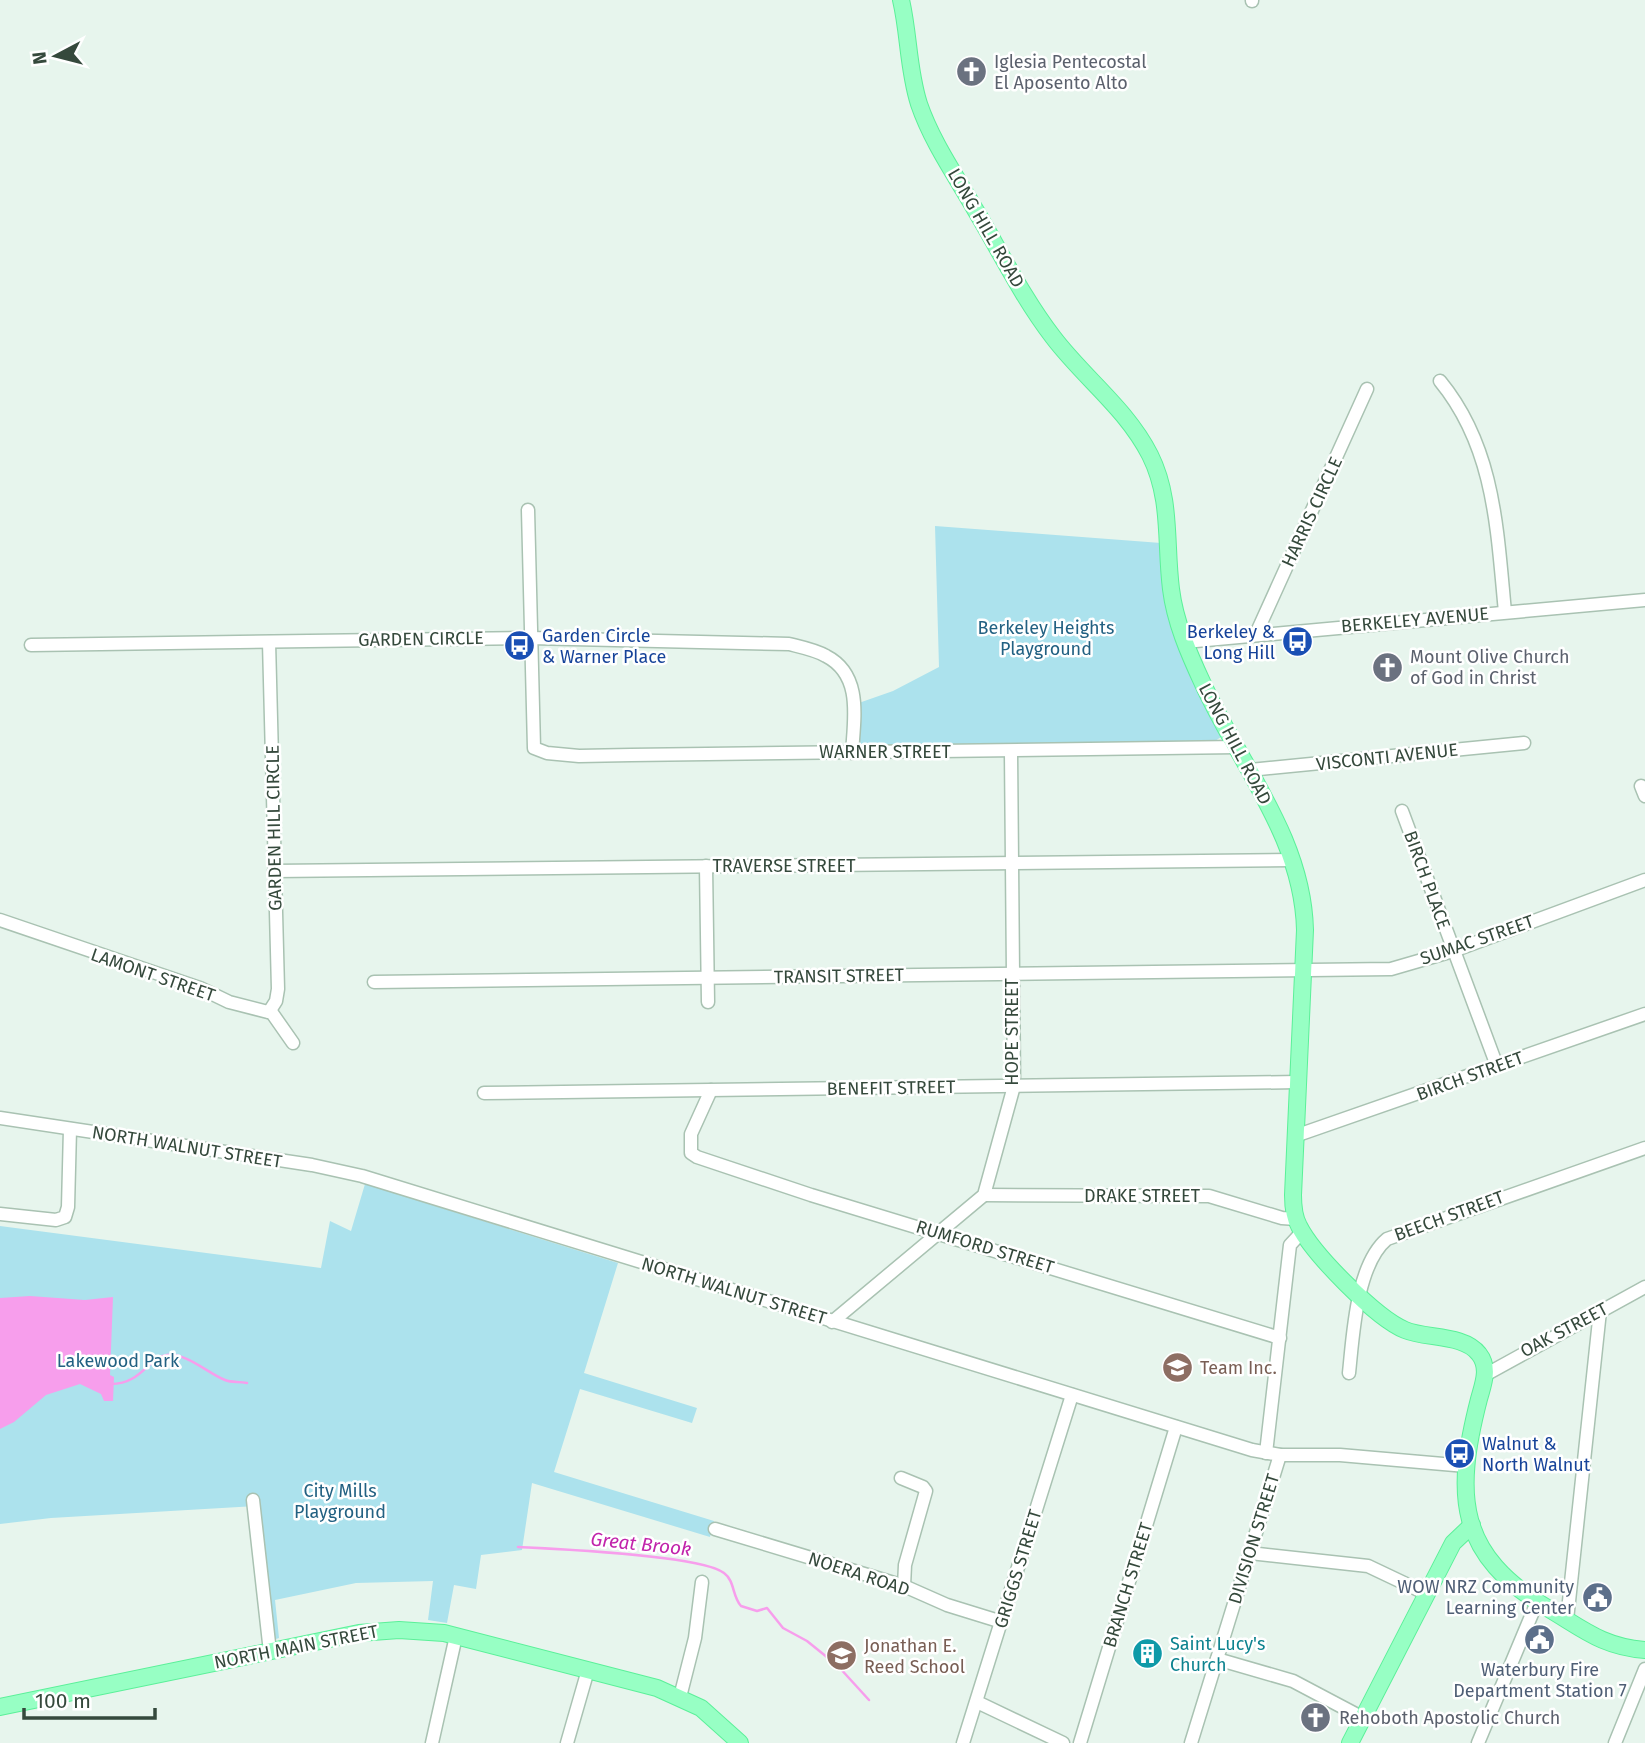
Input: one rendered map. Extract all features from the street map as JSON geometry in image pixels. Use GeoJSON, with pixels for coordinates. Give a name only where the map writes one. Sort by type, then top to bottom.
{"type":"FeatureCollection","features":[{"type":"Feature","properties":{"kind":"main road","name":"LONG HILL ROAD"},"geometry":{"type":"LineString","coordinates":[[901,0],[915,90],[938,145],[1040,318],[1066,354],[1131,423],[1155,466],[1167,510],[1172,599],[1185,642],[1203,684],[1250,770],[1293,860],[1303,903],[1303,971],[1293,1201],[1299,1225]]}},
{"type":"Feature","properties":{"kind":"main road"},"geometry":{"type":"LineString","coordinates":[[1299,1225],[1360,1296],[1382,1317],[1401,1329],[1472,1347],[1483,1358],[1485,1375],[1466,1466],[1465,1489],[1472,1525],[1480,1547],[1497,1572],[1536,1602],[1604,1643],[1645,1650]]}},
{"type":"Feature","properties":{"kind":"main road"},"geometry":{"type":"LineString","coordinates":[[1350,1743],[1453,1543],[1472,1525]]}},
{"type":"Feature","properties":{"kind":"main road","name":"NORTH MAIN STREET"},"geometry":{"type":"LineString","coordinates":[[0,1707],[380,1630],[421,1631],[456,1636],[680,1696],[714,1718],[740,1743]]}},
{"type":"Feature","properties":{"kind":"street"},"geometry":{"type":"LineString","coordinates":[[1440,381],[1468,423],[1490,481],[1495,500],[1505,612]]}},
{"type":"Feature","properties":{"kind":"street","name":"HARRIS CIRCLE"},"geometry":{"type":"LineString","coordinates":[[1256,634],[1367,389]]}},
{"type":"Feature","properties":{"kind":"street"},"geometry":{"type":"LineString","coordinates":[[528,510],[530,638]]}},
{"type":"Feature","properties":{"kind":"street","name":"BERKELEY AVENUE"},"geometry":{"type":"LineString","coordinates":[[1185,642],[1645,600]]}},
{"type":"Feature","properties":{"kind":"street","name":"GARDEN CIRCLE"},"geometry":{"type":"LineString","coordinates":[[31,645],[530,638],[782,643],[827,656],[843,672],[855,691],[852,752]]}},
{"type":"Feature","properties":{"kind":"street","name":"WARNER STREET"},"geometry":{"type":"LineString","coordinates":[[530,638],[534,748],[547,753],[579,756],[1237,747]]}},
{"type":"Feature","properties":{"kind":"street","name":"GARDEN HILL CIRCLE"},"geometry":{"type":"LineString","coordinates":[[269,642],[277,994],[269,1012]]}},
{"type":"Feature","properties":{"kind":"street","name":"VISCONTI AVENUE"},"geometry":{"type":"LineString","coordinates":[[1250,770],[1524,743]]}},
{"type":"Feature","properties":{"kind":"street","name":"HOPE STREET"},"geometry":{"type":"LineString","coordinates":[[984,1195],[1014,1086],[1011,752]]}},
{"type":"Feature","properties":{"kind":"street","name":"BIRCH PLACE"},"geometry":{"type":"LineString","coordinates":[[1402,811],[1497,1066]]}},
{"type":"Feature","properties":{"kind":"street","name":"TRAVERSE STREET"},"geometry":{"type":"LineString","coordinates":[[274,871],[1293,860]]}},
{"type":"Feature","properties":{"kind":"street"},"geometry":{"type":"LineString","coordinates":[[706,866],[708,1002]]}},
{"type":"Feature","properties":{"kind":"street","name":"SUMAC STREET"},"geometry":{"type":"LineString","coordinates":[[1303,971],[1391,969],[1453,951],[1645,880]]}},
{"type":"Feature","properties":{"kind":"street","name":"LAMONT STREET"},"geometry":{"type":"LineString","coordinates":[[0,920],[200,988],[229,1002],[269,1012]]}},
{"type":"Feature","properties":{"kind":"street","name":"TRANSIT STREET"},"geometry":{"type":"LineString","coordinates":[[374,982],[1303,971]]}},
{"type":"Feature","properties":{"kind":"street"},"geometry":{"type":"LineString","coordinates":[[269,1012],[293,1043]]}},
{"type":"Feature","properties":{"kind":"street","name":"BIRCH STREET"},"geometry":{"type":"LineString","coordinates":[[1295,1136],[1645,1014]]}},
{"type":"Feature","properties":{"kind":"street","name":"BENEFIT STREET"},"geometry":{"type":"LineString","coordinates":[[484,1093],[1298,1082]]}},
{"type":"Feature","properties":{"kind":"street","name":"RUMFORD STREET"},"geometry":{"type":"LineString","coordinates":[[711,1090],[691,1134],[691,1153],[811,1195],[1280,1338]]}},
{"type":"Feature","properties":{"kind":"street","name":"NORTH WALNUT STREET"},"geometry":{"type":"LineString","coordinates":[[0,1118],[362,1176],[1266,1453],[1340,1455],[1466,1466]]}},
{"type":"Feature","properties":{"kind":"street"},"geometry":{"type":"LineString","coordinates":[[0,1214],[63,1219],[68,1210],[70,1129]]}},
{"type":"Feature","properties":{"kind":"street","name":"BEECH STREET"},"geometry":{"type":"LineString","coordinates":[[1349,1373],[1360,1296],[1378,1249],[1387,1239],[1645,1148]]}},
{"type":"Feature","properties":{"kind":"street"},"geometry":{"type":"LineString","coordinates":[[832,1322],[984,1195]]}},
{"type":"Feature","properties":{"kind":"street","name":"DRAKE STREET"},"geometry":{"type":"LineString","coordinates":[[984,1195],[1209,1196],[1299,1225]]}},
{"type":"Feature","properties":{"kind":"street","name":"DIVISION STREET"},"geometry":{"type":"LineString","coordinates":[[1266,1453],[1290,1245],[1299,1225]]}},
{"type":"Feature","properties":{"kind":"street","name":"OAK STREET"},"geometry":{"type":"LineString","coordinates":[[1485,1375],[1645,1287]]}},
{"type":"Feature","properties":{"kind":"street"},"geometry":{"type":"LineString","coordinates":[[1567,1620],[1601,1311]]}},
{"type":"Feature","properties":{"kind":"street","name":"GRIGGS STREET"},"geometry":{"type":"LineString","coordinates":[[963,1743],[1072,1395]]}},
{"type":"Feature","properties":{"kind":"street","name":"BRANCH STREET"},"geometry":{"type":"LineString","coordinates":[[1080,1743],[1176,1427]]}},
{"type":"Feature","properties":{"kind":"street","name":"DIVISION STREET"},"geometry":{"type":"LineString","coordinates":[[1191,1743],[1280,1455]]}},
{"type":"Feature","properties":{"kind":"street"},"geometry":{"type":"LineString","coordinates":[[901,1478],[925,1489],[905,1566],[904,1586]]}},
{"type":"Feature","properties":{"kind":"street"},"geometry":{"type":"LineString","coordinates":[[253,1500],[270,1651]]}},
{"type":"Feature","properties":{"kind":"street","name":"NOERA ROAD"},"geometry":{"type":"LineString","coordinates":[[715,1529],[904,1586],[937,1602],[1002,1622]]}},
{"type":"Feature","properties":{"kind":"street"},"geometry":{"type":"LineString","coordinates":[[1250,1553],[1368,1566],[1427,1594]]}},
{"type":"Feature","properties":{"kind":"street"},"geometry":{"type":"LineString","coordinates":[[680,1696],[695,1638],[702,1581]]}},
{"type":"Feature","properties":{"kind":"street"},"geometry":{"type":"LineString","coordinates":[[1478,1743],[1536,1602]]}},
{"type":"Feature","properties":{"kind":"street"},"geometry":{"type":"LineString","coordinates":[[432,1743],[456,1636]]}},
{"type":"Feature","properties":{"kind":"street"},"geometry":{"type":"LineString","coordinates":[[1217,1659],[1293,1681],[1363,1717]]}},
{"type":"Feature","properties":{"kind":"street"},"geometry":{"type":"LineString","coordinates":[[1615,1743],[1645,1669]]}},
{"type":"Feature","properties":{"kind":"street"},"geometry":{"type":"LineString","coordinates":[[567,1743],[588,1670]]}},
{"type":"Feature","properties":{"kind":"street"},"geometry":{"type":"LineString","coordinates":[[977,1702],[1063,1743]]}},
{"type":"Feature","properties":{"kind":"green space","name":"Berkeley Heights Playground"},"geometry":{"type":"Polygon","coordinates":[[[935,526],[1161,543],[1165,596],[1178,646],[1221,737],[1215,741],[853,745],[853,705],[893,691],[939,667],[935,526]]]}},
{"type":"Feature","properties":{"kind":"green space","name":"Lakewood Park"},"geometry":{"type":"Polygon","coordinates":[[[365,1184],[618,1263],[584,1373],[697,1408],[692,1423],[580,1389],[554,1472],[714,1521],[710,1537],[532,1483],[522,1550],[481,1555],[476,1589],[454,1585],[447,1623],[428,1620],[433,1581],[356,1583],[275,1600],[279,1638],[273,1640],[258,1506],[51,1518],[0,1524],[0,1226],[321,1268],[330,1221],[351,1231],[365,1184]]]}},
{"type":"Feature","properties":{"kind":"shaded area"},"geometry":{"type":"Polygon","coordinates":[[[30,1296],[85,1300],[113,1297],[110,1375],[114,1377],[113,1401],[104,1401],[101,1394],[80,1384],[46,1395],[14,1422],[0,1429],[0,1298],[30,1296]]]}},
{"type":"Feature","properties":{"kind":"waterway"},"geometry":{"type":"LineString","coordinates":[[111,1384],[130,1380],[155,1360],[167,1355],[190,1360],[225,1380],[247,1383]]}},
{"type":"Feature","properties":{"kind":"waterway","name":"Great Brook"},"geometry":{"type":"LineString","coordinates":[[518,1547],[658,1557],[710,1567],[724,1573],[728,1576],[741,1606],[757,1611],[767,1608],[783,1628],[807,1641],[838,1666],[869,1700]]}},
{"type":"Feature","properties":{"kind":"place","name":"Iglesia Pentecostal El Aposento Alto"},"geometry":{"type":"Point","coordinates":[971,72]}},
{"type":"Feature","properties":{"kind":"place","name":"Berkeley & Long Hill"},"geometry":{"type":"Point","coordinates":[1298,642]}},
{"type":"Feature","properties":{"kind":"place","name":"Garden Circle & Warner Place"},"geometry":{"type":"Point","coordinates":[519,646]}},
{"type":"Feature","properties":{"kind":"place","name":"Mount Olive Church of God in Christ"},"geometry":{"type":"Point","coordinates":[1387,667]}},
{"type":"Feature","properties":{"kind":"place","name":"Team Inc."},"geometry":{"type":"Point","coordinates":[1177,1368]}},
{"type":"Feature","properties":{"kind":"place","name":"Walnut & North Walnut"},"geometry":{"type":"Point","coordinates":[1459,1454]}},
{"type":"Feature","properties":{"kind":"place","name":"WOW NRZ Community Learning Center"},"geometry":{"type":"Point","coordinates":[1597,1597]}},
{"type":"Feature","properties":{"kind":"place","name":"Waterbury Fire Department Station 7"},"geometry":{"type":"Point","coordinates":[1540,1639]}},
{"type":"Feature","properties":{"kind":"place","name":"Saint Lucy's Church"},"geometry":{"type":"Point","coordinates":[1147,1654]}},
{"type":"Feature","properties":{"kind":"place","name":"Jonathan E. Reed School"},"geometry":{"type":"Point","coordinates":[841,1656]}},
{"type":"Feature","properties":{"kind":"place","name":"Rehoboth Apostolic Church"},"geometry":{"type":"Point","coordinates":[1316,1718]}},
{"type":"Feature","properties":{"kind":"park label","name":"City Mills Playground"},"geometry":{"type":"Point","coordinates":[340,1501]}}]}
